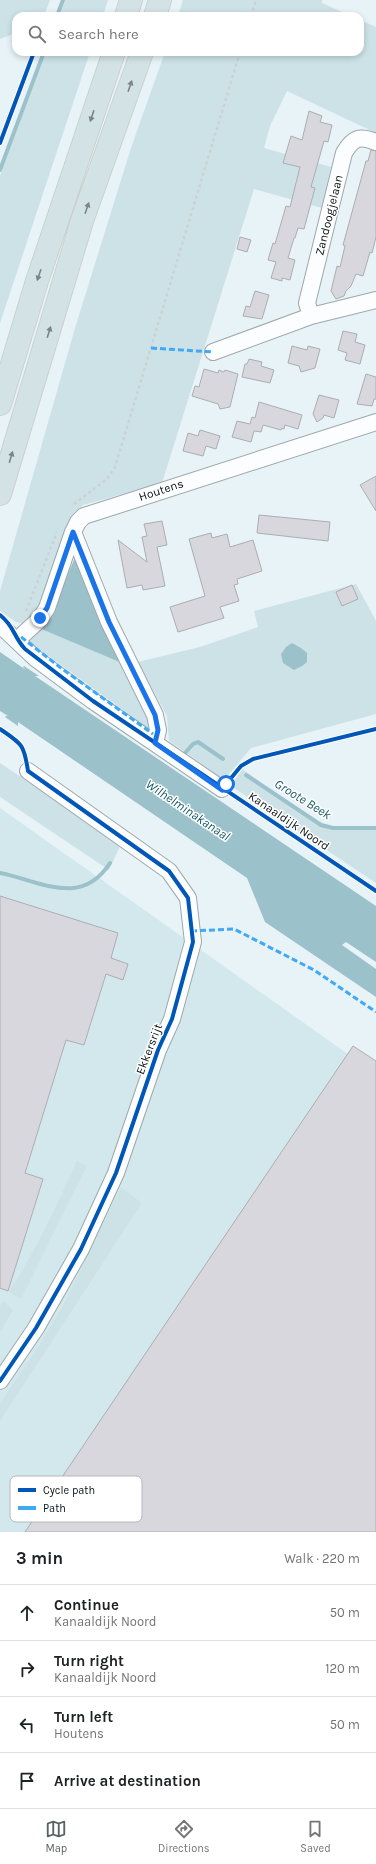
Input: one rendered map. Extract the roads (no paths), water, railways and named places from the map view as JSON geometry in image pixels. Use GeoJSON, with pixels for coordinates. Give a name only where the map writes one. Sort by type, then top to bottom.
{"type":"FeatureCollection","features":[{"type":"Feature","properties":{"kind":"highway"},"geometry":{"type":"LineString","coordinates":[[127,12],[131,0]]}},
{"type":"Feature","properties":{"kind":"highway"},"geometry":{"type":"LineString","coordinates":[[156,12],[160,0]]}},
{"type":"Feature","properties":{"kind":"highway"},"geometry":{"type":"LineString","coordinates":[[0,404],[37,282],[113,56]]}},
{"type":"Feature","properties":{"kind":"highway"},"geometry":{"type":"LineString","coordinates":[[0,494],[82,221],[141,56]]}},
{"type":"Feature","properties":{"kind":"street","name":"Zandoogjelaan"},"geometry":{"type":"LineString","coordinates":[[311,316],[308,302],[344,154],[349,144],[356,139],[366,138],[376,142]]}},
{"type":"Feature","properties":{"kind":"street"},"geometry":{"type":"LineString","coordinates":[[213,352],[311,316],[376,300]]}},
{"type":"Feature","properties":{"kind":"street","name":"Houtens"},"geometry":{"type":"LineString","coordinates":[[17,640],[40,618],[47,608],[67,529],[81,518],[90,513],[376,422]]}},
{"type":"Feature","properties":{"kind":"street"},"geometry":{"type":"LineString","coordinates":[[67,529],[109,622],[155,715],[158,730],[155,743]]}},
{"type":"Feature","properties":{"kind":"street"},"geometry":{"type":"LineString","coordinates":[[0,625],[35,658],[222,790]]}},
{"type":"Feature","properties":{"kind":"street","name":"Ekkersrijt"},"geometry":{"type":"LineString","coordinates":[[0,1381],[36,1328],[81,1249],[116,1173],[158,1050],[172,1019],[192,942],[188,898],[169,871],[28,771]]}},
{"type":"Feature","properties":{"kind":"water"},"geometry":{"type":"Polygon","coordinates":[[[77,553],[124,664],[39,628],[58,597],[77,553]]]}},
{"type":"Feature","properties":{"kind":"water"},"geometry":{"type":"Polygon","coordinates":[[[292,643],[307,653],[307,662],[294,670],[283,663],[281,654],[286,647],[292,643]]]}},
{"type":"Feature","properties":{"kind":"water","name":"Wilhelminakanaal"},"geometry":{"type":"Polygon","coordinates":[[[0,652],[26,670],[23,667],[24,666],[39,676],[35,676],[376,906],[376,962],[346,942],[342,945],[376,969],[376,997],[265,922],[247,878],[18,722],[18,726],[5,717],[8,716],[0,711],[0,652]]]}},
{"type":"Feature","properties":{"kind":"waterway"},"geometry":{"type":"LineString","coordinates":[[58,12],[63,0]]}},
{"type":"Feature","properties":{"kind":"waterway"},"geometry":{"type":"LineString","coordinates":[[0,170],[43,56]]}},
{"type":"Feature","properties":{"kind":"waterway","name":"Groote Beek"},"geometry":{"type":"LineString","coordinates":[[185,753],[193,744],[198,742],[223,759]]}},
{"type":"Feature","properties":{"kind":"waterway","name":"Groote Beek"},"geometry":{"type":"LineString","coordinates":[[246,775],[321,825],[333,828],[376,828]]}},
{"type":"Feature","properties":{"kind":"waterway","name":"Groote Beek"},"geometry":{"type":"LineString","coordinates":[[0,873],[45,885],[60,888],[73,888],[86,885],[99,877],[110,863]]}}]}
